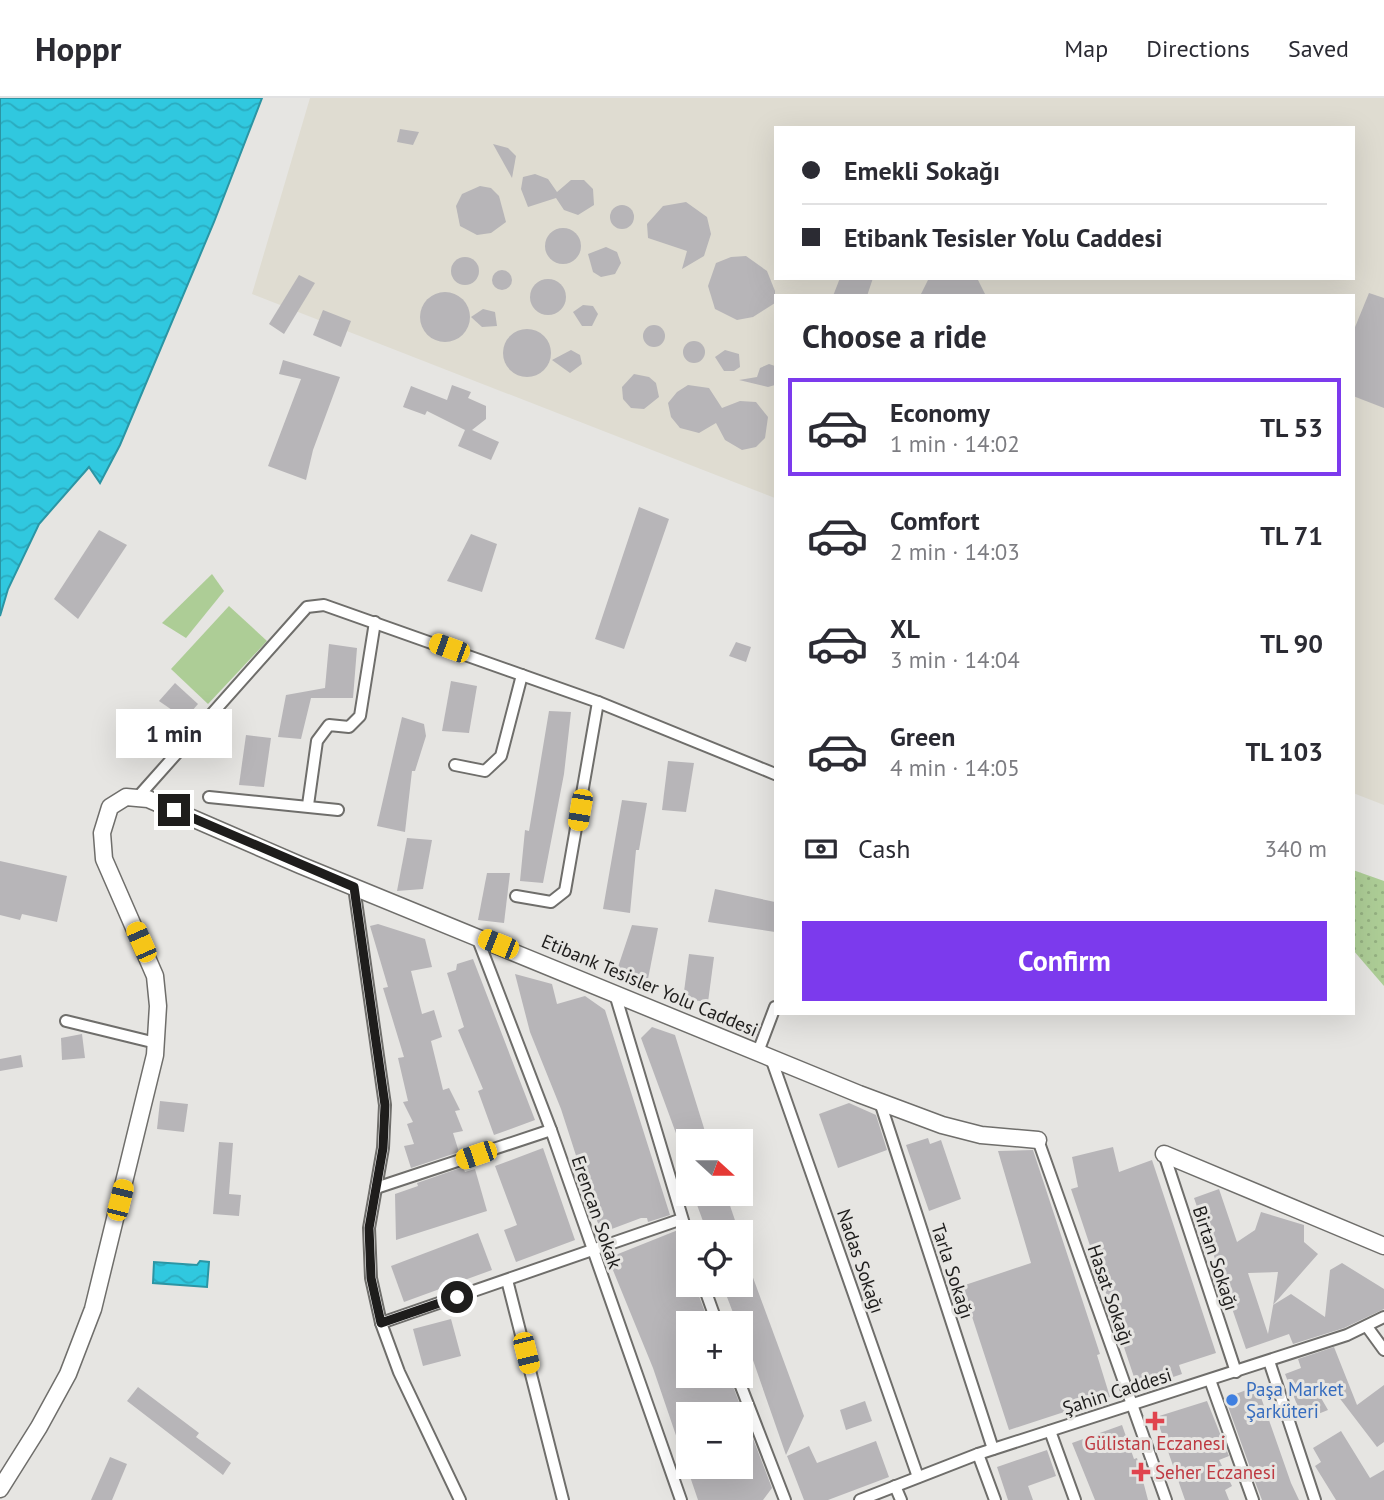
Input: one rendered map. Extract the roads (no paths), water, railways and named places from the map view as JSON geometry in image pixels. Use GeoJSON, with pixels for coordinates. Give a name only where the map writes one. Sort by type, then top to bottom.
{"type":"FeatureCollection","features":[{"type":"Feature","properties":{"kind":"street"},"geometry":{"type":"LineString","coordinates":[[0,1489],[68,1374],[93,1309],[156,1043],[155,976],[104,859],[102,833],[110,807],[126,797],[137,798],[307,607],[324,605],[375,622],[598,702],[774,774]]}},
{"type":"Feature","properties":{"kind":"street"},"geometry":{"type":"LineString","coordinates":[[308,805],[317,741],[329,725],[349,727],[360,716],[375,622]]}},
{"type":"Feature","properties":{"kind":"street"},"geometry":{"type":"LineString","coordinates":[[455,765],[485,771],[502,756],[522,675]]}},
{"type":"Feature","properties":{"kind":"street"},"geometry":{"type":"LineString","coordinates":[[516,896],[551,902],[565,891],[598,702]]}},
{"type":"Feature","properties":{"kind":"street"},"geometry":{"type":"LineString","coordinates":[[209,797],[338,810]]}},
{"type":"Feature","properties":{"kind":"street","name":"Etibank Tesisler Yolu Caddesi"},"geometry":{"type":"LineString","coordinates":[[137,798],[148,799],[354,887],[880,1102],[968,1131],[1038,1140]]}},
{"type":"Feature","properties":{"kind":"street"},"geometry":{"type":"LineString","coordinates":[[354,887],[385,1105],[383,1148],[369,1228],[371,1278],[381,1323],[399,1372],[460,1500]]}},
{"type":"Feature","properties":{"kind":"street","name":"Erencan Sokak"},"geometry":{"type":"LineString","coordinates":[[477,936],[551,1130],[681,1500]]}},
{"type":"Feature","properties":{"kind":"street"},"geometry":{"type":"LineString","coordinates":[[381,1323],[682,1219],[615,994]]}},
{"type":"Feature","properties":{"kind":"street"},"geometry":{"type":"LineString","coordinates":[[765,1055],[774,1012]]}},
{"type":"Feature","properties":{"kind":"street"},"geometry":{"type":"LineString","coordinates":[[66,1021],[156,1043]]}},
{"type":"Feature","properties":{"kind":"street","name":"Nadas Sokağı"},"geometry":{"type":"LineString","coordinates":[[765,1055],[918,1476]]}},
{"type":"Feature","properties":{"kind":"street","name":"Tarla Sokağı"},"geometry":{"type":"LineString","coordinates":[[880,1102],[993,1450]]}},
{"type":"Feature","properties":{"kind":"street"},"geometry":{"type":"LineString","coordinates":[[376,1188],[551,1130]]}},
{"type":"Feature","properties":{"kind":"street","name":"Hasat Sokağı"},"geometry":{"type":"LineString","coordinates":[[1038,1140],[1166,1500]]}},
{"type":"Feature","properties":{"kind":"street"},"geometry":{"type":"LineString","coordinates":[[1164,1154],[1384,1246]]}},
{"type":"Feature","properties":{"kind":"street","name":"Birtan Sokağı"},"geometry":{"type":"LineString","coordinates":[[1164,1154],[1236,1372]]}},
{"type":"Feature","properties":{"kind":"street"},"geometry":{"type":"LineString","coordinates":[[508,1280],[563,1500]]}},
{"type":"Feature","properties":{"kind":"street","name":"Şahin Caddesi"},"geometry":{"type":"LineString","coordinates":[[860,1500],[978,1454],[1368,1328],[1384,1317]]}},
{"type":"Feature","properties":{"kind":"street"},"geometry":{"type":"LineString","coordinates":[[1368,1328],[1384,1350]]}},
{"type":"Feature","properties":{"kind":"street"},"geometry":{"type":"LineString","coordinates":[[1269,1361],[1315,1500]]}},
{"type":"Feature","properties":{"kind":"street"},"geometry":{"type":"LineString","coordinates":[[1210,1380],[1253,1500]]}},
{"type":"Feature","properties":{"kind":"street"},"geometry":{"type":"LineString","coordinates":[[742,1388],[785,1500]]}},
{"type":"Feature","properties":{"kind":"street"},"geometry":{"type":"LineString","coordinates":[[1050,1431],[1075,1500]]}},
{"type":"Feature","properties":{"kind":"street"},"geometry":{"type":"LineString","coordinates":[[978,1454],[995,1500]]}},
{"type":"Feature","properties":{"kind":"street"},"geometry":{"type":"LineString","coordinates":[[895,1486],[901,1500]]}},
{"type":"Feature","properties":{"kind":"water"},"geometry":{"type":"Polygon","coordinates":[[[0,98],[262,98],[214,222],[120,445],[100,483],[89,467],[39,524],[8,589],[0,616],[0,98]]]}},
{"type":"Feature","properties":{"kind":"water"},"geometry":{"type":"Polygon","coordinates":[[[200,1261],[209,1262],[207,1287],[153,1283],[154,1262],[197,1265],[200,1261]]]}},
{"type":"Feature","properties":{"kind":"place","name":"Paşa Market Şarküteri"},"geometry":{"type":"Point","coordinates":[1232,1400]}},
{"type":"Feature","properties":{"kind":"place","name":"Gülistan Eczanesi"},"geometry":{"type":"Point","coordinates":[1155,1421]}},
{"type":"Feature","properties":{"kind":"place","name":"Seher Eczanesi"},"geometry":{"type":"Point","coordinates":[1141,1472]}}]}
